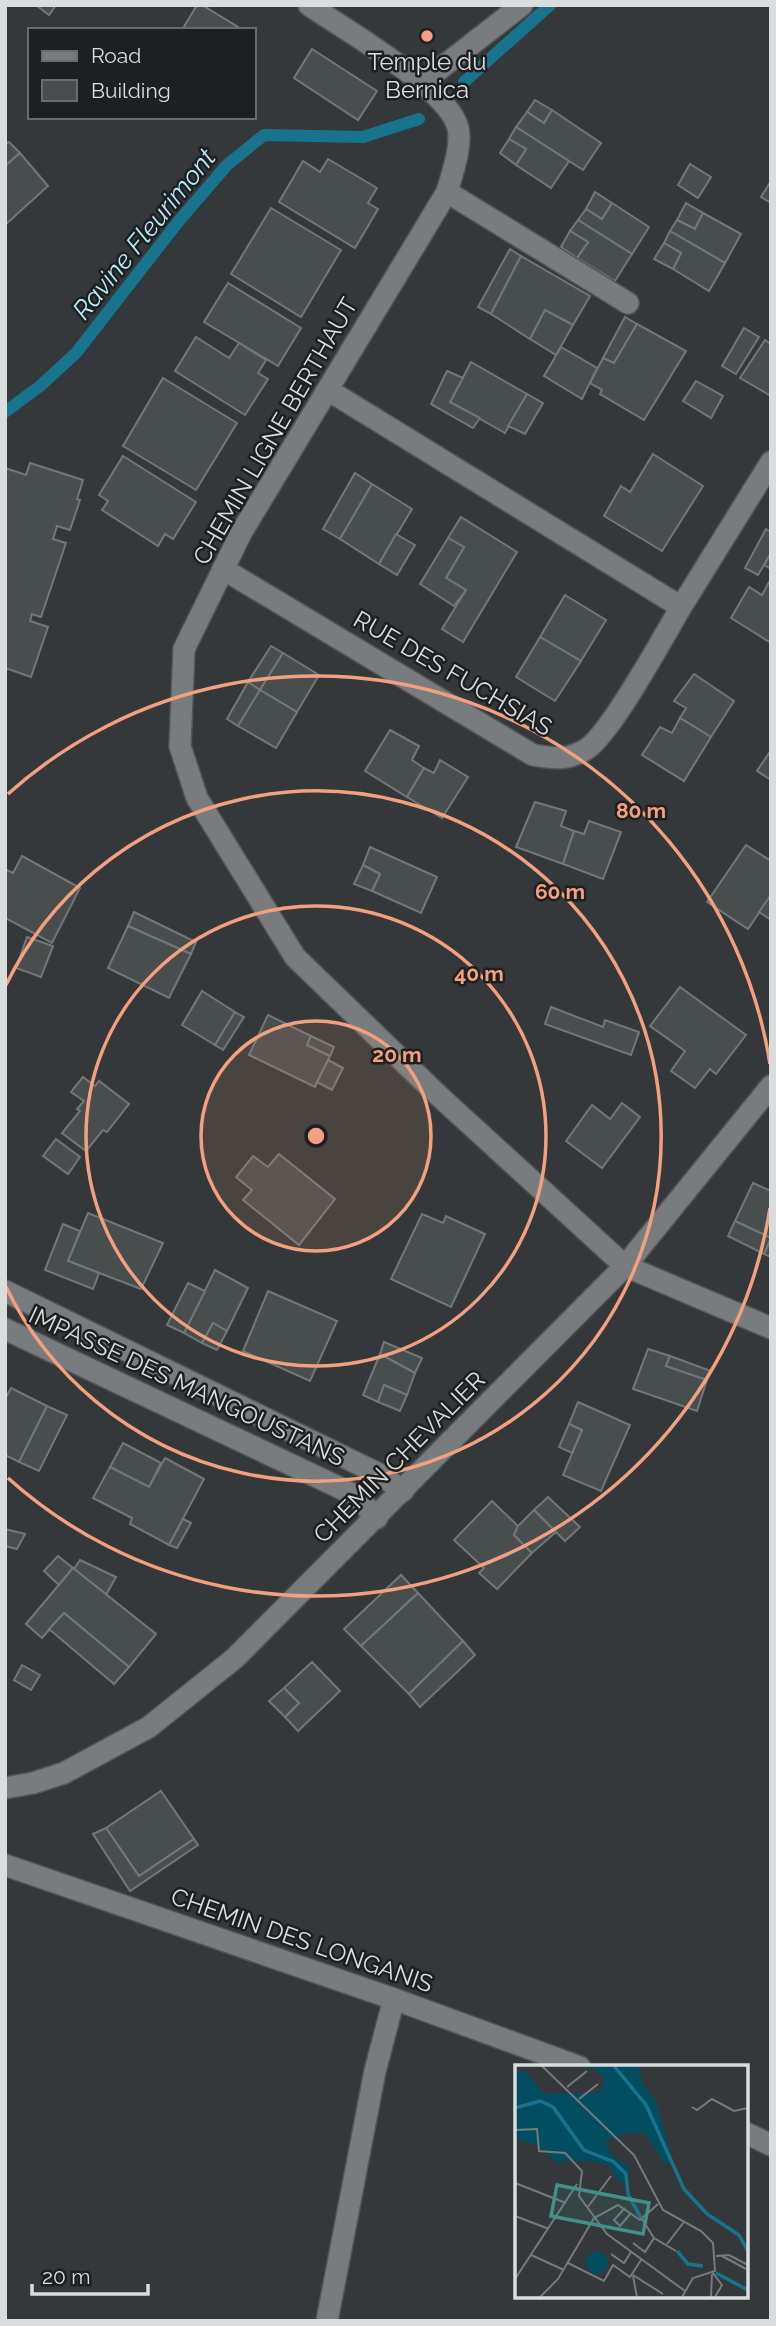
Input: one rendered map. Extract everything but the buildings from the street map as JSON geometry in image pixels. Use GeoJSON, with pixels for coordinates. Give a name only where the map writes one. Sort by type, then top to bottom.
{"type":"FeatureCollection","features":[{"type":"Feature","properties":{"kind":"street","name":"CHEMIN LIGNE BERTHAUT"},"geometry":{"type":"LineString","coordinates":[[309,5],[424,82],[444,103],[458,128],[457,160],[447,192],[241,533],[184,649],[180,746],[197,798],[295,957],[439,1096],[625,1266],[771,1328]]}},
{"type":"Feature","properties":{"kind":"street"},"geometry":{"type":"LineString","coordinates":[[424,82],[522,5]]}},
{"type":"Feature","properties":{"kind":"street"},"geometry":{"type":"LineString","coordinates":[[447,192],[628,303]]}},
{"type":"Feature","properties":{"kind":"street"},"geometry":{"type":"LineString","coordinates":[[328,390],[681,607]]}},
{"type":"Feature","properties":{"kind":"street","name":"RUE DES FUCHSIAS"},"geometry":{"type":"LineString","coordinates":[[223,569],[533,755],[560,760],[587,749],[609,725],[771,462]]}},
{"type":"Feature","properties":{"kind":"street","name":"CHEMIN CHEVALIER"},"geometry":{"type":"LineString","coordinates":[[5,1788],[64,1773],[149,1727],[235,1658],[625,1266],[771,1086]]}},
{"type":"Feature","properties":{"kind":"street"},"geometry":{"type":"LineString","coordinates":[[5,1291],[381,1475],[403,1491]]}},
{"type":"Feature","properties":{"kind":"street","name":"IMPASSE DES MANGOUSTANS"},"geometry":{"type":"LineString","coordinates":[[5,1329],[355,1495],[377,1518]]}},
{"type":"Feature","properties":{"kind":"street","name":"CHEMIN DES LONGANIS"},"geometry":{"type":"LineString","coordinates":[[5,1865],[394,1999],[575,2065]]}},
{"type":"Feature","properties":{"kind":"street"},"geometry":{"type":"LineString","coordinates":[[327,2321],[375,2071],[394,1999]]}},
{"type":"Feature","properties":{"kind":"street"},"geometry":{"type":"LineString","coordinates":[[748,2134],[771,2145]]}},
{"type":"Feature","properties":{"kind":"waterway","name":"Ravine Fleurimont"},"geometry":{"type":"LineString","coordinates":[[464,82],[550,5]]}},
{"type":"Feature","properties":{"kind":"waterway","name":"Ravine Fleurimont"},"geometry":{"type":"LineString","coordinates":[[5,412],[40,386],[76,353],[178,222],[227,165],[264,135],[363,137],[419,119]]}},
{"type":"Feature","properties":{"kind":"place","name":"Temple du Bernica"},"geometry":{"type":"Point","coordinates":[427,36]}}]}
